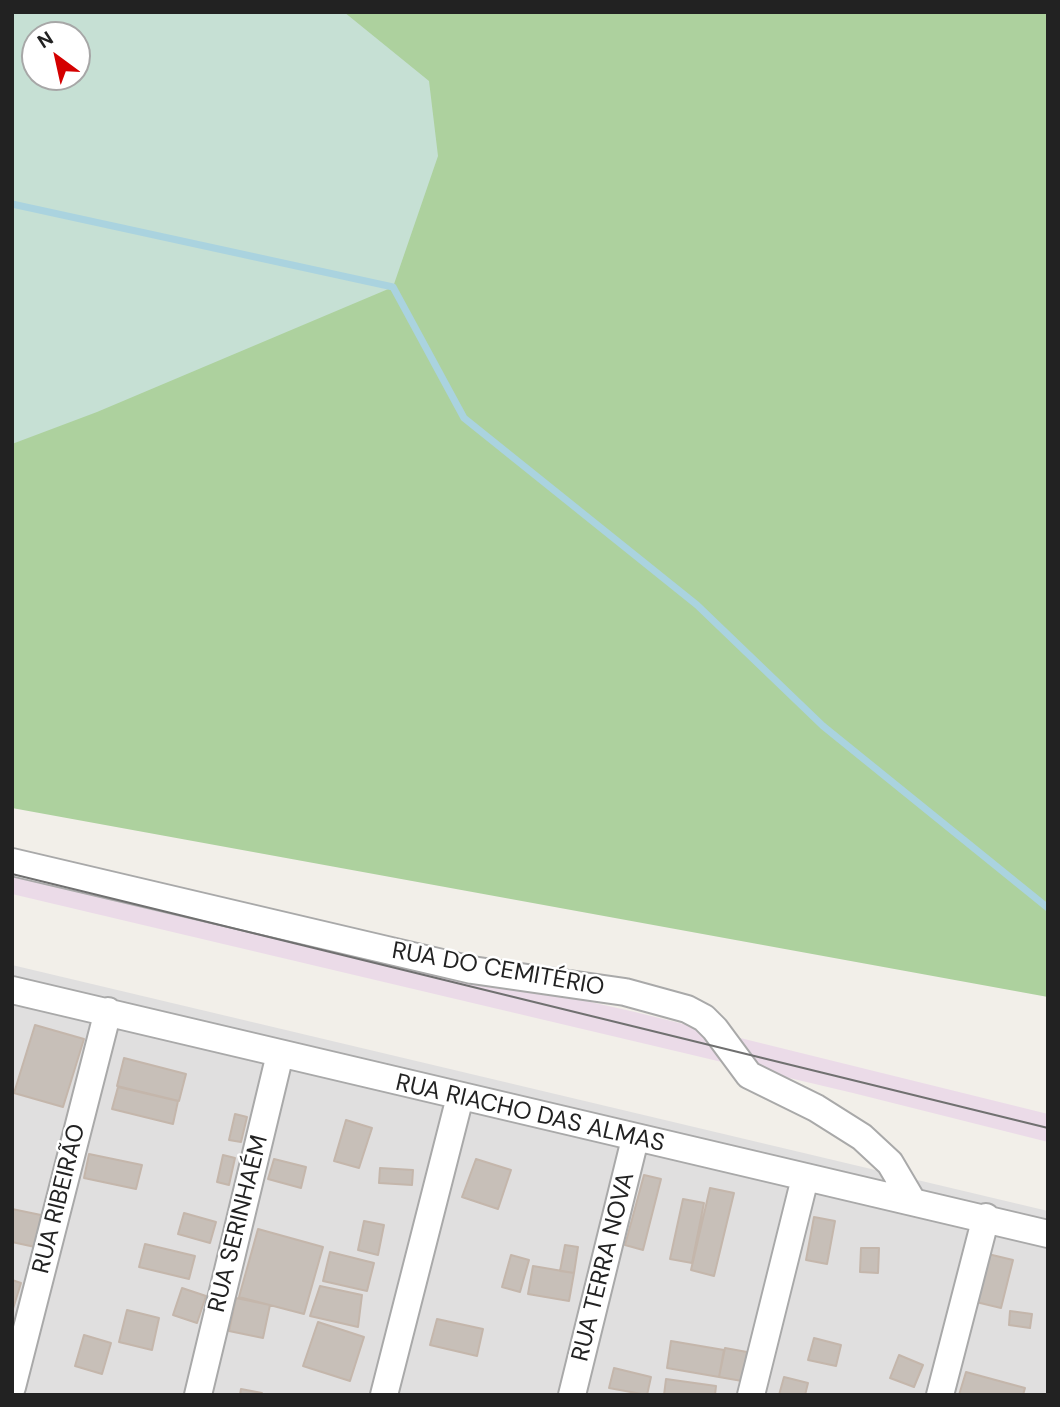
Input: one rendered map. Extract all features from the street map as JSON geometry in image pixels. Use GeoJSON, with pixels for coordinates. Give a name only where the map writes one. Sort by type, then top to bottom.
{"type":"FeatureCollection","features":[{"type":"Feature","properties":{"kind":"street","name":"RUA DO CEMITÉRIO"},"geometry":{"type":"LineString","coordinates":[[12,862],[472,970],[625,992],[687,1009],[704,1018],[715,1029],[749,1075],[816,1108],[862,1137],[890,1163],[913,1202]]}},
{"type":"Feature","properties":{"kind":"street","name":"RUA RIACHO DAS ALMAS"},"geometry":{"type":"LineString","coordinates":[[12,990],[635,1139],[986,1217],[1048,1234]]}},
{"type":"Feature","properties":{"kind":"street","name":"RUA RIBEIRÃO"},"geometry":{"type":"LineString","coordinates":[[12,1387],[108,1011]]}},
{"type":"Feature","properties":{"kind":"street","name":"RUA SERINHAÉM"},"geometry":{"type":"LineString","coordinates":[[198,1395],[280,1054]]}},
{"type":"Feature","properties":{"kind":"street"},"geometry":{"type":"LineString","coordinates":[[384,1395],[460,1097]]}},
{"type":"Feature","properties":{"kind":"street","name":"RUA TERRA NOVA"},"geometry":{"type":"LineString","coordinates":[[572,1395],[635,1139]]}},
{"type":"Feature","properties":{"kind":"street"},"geometry":{"type":"LineString","coordinates":[[751,1395],[805,1178]]}},
{"type":"Feature","properties":{"kind":"street"},"geometry":{"type":"LineString","coordinates":[[940,1395],[986,1217]]}},
{"type":"Feature","properties":{"kind":"shaded area"},"geometry":{"type":"Polygon","coordinates":[[[12,863],[316,940],[635,1012],[1048,1114],[1048,1142],[853,1093],[12,894],[12,863]]]}},
{"type":"Feature","properties":{"kind":"shaded area"},"geometry":{"type":"Polygon","coordinates":[[[12,965],[1048,1211],[1048,1395],[12,1395],[12,965]]]}},
{"type":"Feature","properties":{"kind":"green space"},"geometry":{"type":"Polygon","coordinates":[[[12,12],[1048,12],[1048,997],[12,808],[12,12]]]}},
{"type":"Feature","properties":{"kind":"green space"},"geometry":{"type":"Polygon","coordinates":[[[12,12],[344,12],[429,81],[438,156],[393,287],[97,412],[12,444],[12,12]]]}},
{"type":"Feature","properties":{"kind":"building"},"geometry":{"type":"Polygon","coordinates":[[[35,1025],[84,1039],[63,1107],[14,1093],[35,1025]]]}},
{"type":"Feature","properties":{"kind":"building"},"geometry":{"type":"Polygon","coordinates":[[[124,1058],[186,1074],[179,1101],[117,1086],[124,1058]]]}},
{"type":"Feature","properties":{"kind":"building"},"geometry":{"type":"Polygon","coordinates":[[[118,1087],[178,1101],[173,1124],[112,1109],[118,1087]]]}},
{"type":"Feature","properties":{"kind":"building"},"geometry":{"type":"Polygon","coordinates":[[[235,1114],[247,1117],[241,1142],[229,1140],[235,1114]]]}},
{"type":"Feature","properties":{"kind":"building"},"geometry":{"type":"Polygon","coordinates":[[[346,1120],[372,1128],[359,1168],[334,1161],[346,1120]]]}},
{"type":"Feature","properties":{"kind":"building"},"geometry":{"type":"Polygon","coordinates":[[[89,1154],[142,1165],[136,1189],[84,1178],[89,1154]]]}},
{"type":"Feature","properties":{"kind":"building"},"geometry":{"type":"Polygon","coordinates":[[[223,1155],[235,1158],[229,1185],[217,1182],[223,1155]]]}},
{"type":"Feature","properties":{"kind":"building"},"geometry":{"type":"Polygon","coordinates":[[[274,1159],[306,1167],[301,1188],[268,1179],[274,1159]]]}},
{"type":"Feature","properties":{"kind":"building"},"geometry":{"type":"Polygon","coordinates":[[[476,1159],[511,1170],[498,1209],[462,1197],[476,1159]]]}},
{"type":"Feature","properties":{"kind":"building"},"geometry":{"type":"Polygon","coordinates":[[[380,1168],[413,1170],[412,1185],[379,1183],[380,1168]]]}},
{"type":"Feature","properties":{"kind":"building"},"geometry":{"type":"Polygon","coordinates":[[[644,1175],[661,1179],[643,1250],[625,1245],[644,1175]]]}},
{"type":"Feature","properties":{"kind":"building"},"geometry":{"type":"Polygon","coordinates":[[[710,1188],[734,1193],[714,1276],[691,1270],[710,1188]]]}},
{"type":"Feature","properties":{"kind":"building"},"geometry":{"type":"Polygon","coordinates":[[[683,1199],[704,1203],[692,1263],[670,1259],[683,1199]]]}},
{"type":"Feature","properties":{"kind":"building"},"geometry":{"type":"Polygon","coordinates":[[[12,1209],[41,1215],[35,1247],[12,1242],[12,1209]]]}},
{"type":"Feature","properties":{"kind":"building"},"geometry":{"type":"Polygon","coordinates":[[[184,1213],[216,1222],[210,1243],[178,1234],[184,1213]]]}},
{"type":"Feature","properties":{"kind":"building"},"geometry":{"type":"Polygon","coordinates":[[[814,1217],[835,1221],[827,1264],[806,1260],[814,1217]]]}},
{"type":"Feature","properties":{"kind":"building"},"geometry":{"type":"Polygon","coordinates":[[[364,1221],[384,1225],[378,1255],[358,1250],[364,1221]]]}},
{"type":"Feature","properties":{"kind":"building"},"geometry":{"type":"Polygon","coordinates":[[[258,1229],[323,1247],[304,1314],[239,1297],[258,1229]]]}},
{"type":"Feature","properties":{"kind":"building"},"geometry":{"type":"Polygon","coordinates":[[[145,1244],[195,1256],[189,1279],[139,1267],[145,1244]]]}},
{"type":"Feature","properties":{"kind":"building"},"geometry":{"type":"Polygon","coordinates":[[[565,1245],[578,1247],[574,1273],[560,1271],[565,1245]]]}},
{"type":"Feature","properties":{"kind":"building"},"geometry":{"type":"Polygon","coordinates":[[[861,1248],[879,1248],[878,1273],[860,1272],[861,1248]]]}},
{"type":"Feature","properties":{"kind":"building"},"geometry":{"type":"Polygon","coordinates":[[[330,1252],[374,1263],[367,1291],[323,1281],[330,1252]]]}},
{"type":"Feature","properties":{"kind":"building"},"geometry":{"type":"Polygon","coordinates":[[[988,1254],[1013,1260],[1001,1308],[976,1302],[988,1254]]]}},
{"type":"Feature","properties":{"kind":"building"},"geometry":{"type":"Polygon","coordinates":[[[511,1255],[529,1260],[520,1292],[502,1287],[511,1255]]]}},
{"type":"Feature","properties":{"kind":"building"},"geometry":{"type":"Polygon","coordinates":[[[533,1266],[574,1273],[569,1301],[528,1294],[533,1266]]]}},
{"type":"Feature","properties":{"kind":"building"},"geometry":{"type":"Polygon","coordinates":[[[12,1280],[21,1283],[12,1312],[12,1280]]]}},
{"type":"Feature","properties":{"kind":"building"},"geometry":{"type":"Polygon","coordinates":[[[320,1286],[362,1295],[358,1327],[310,1316],[320,1286]]]}},
{"type":"Feature","properties":{"kind":"building"},"geometry":{"type":"Polygon","coordinates":[[[182,1288],[206,1296],[197,1323],[173,1315],[182,1288]]]}},
{"type":"Feature","properties":{"kind":"building"},"geometry":{"type":"Polygon","coordinates":[[[236,1298],[270,1305],[263,1338],[229,1331],[236,1298]]]}},
{"type":"Feature","properties":{"kind":"building"},"geometry":{"type":"Polygon","coordinates":[[[127,1310],[159,1318],[152,1350],[119,1342],[127,1310]]]}},
{"type":"Feature","properties":{"kind":"building"},"geometry":{"type":"Polygon","coordinates":[[[1010,1311],[1032,1314],[1030,1328],[1009,1325],[1010,1311]]]}},
{"type":"Feature","properties":{"kind":"building"},"geometry":{"type":"Polygon","coordinates":[[[437,1319],[483,1329],[477,1356],[430,1345],[437,1319]]]}},
{"type":"Feature","properties":{"kind":"building"},"geometry":{"type":"Polygon","coordinates":[[[318,1322],[364,1337],[350,1381],[303,1366],[318,1322]]]}},
{"type":"Feature","properties":{"kind":"building"},"geometry":{"type":"Polygon","coordinates":[[[84,1335],[111,1343],[102,1374],[75,1366],[84,1335]]]}},
{"type":"Feature","properties":{"kind":"building"},"geometry":{"type":"Polygon","coordinates":[[[814,1338],[841,1345],[836,1366],[808,1360],[814,1338]]]}},
{"type":"Feature","properties":{"kind":"building"},"geometry":{"type":"Polygon","coordinates":[[[671,1341],[724,1350],[719,1377],[667,1368],[671,1341]]]}},
{"type":"Feature","properties":{"kind":"building"},"geometry":{"type":"Polygon","coordinates":[[[725,1348],[747,1352],[742,1381],[719,1377],[725,1348]]]}},
{"type":"Feature","properties":{"kind":"building"},"geometry":{"type":"Polygon","coordinates":[[[899,1355],[923,1365],[914,1387],[890,1378],[899,1355]]]}},
{"type":"Feature","properties":{"kind":"building"},"geometry":{"type":"Polygon","coordinates":[[[614,1368],[651,1377],[647,1395],[609,1388],[614,1368]]]}},
{"type":"Feature","properties":{"kind":"building"},"geometry":{"type":"Polygon","coordinates":[[[966,1372],[1025,1388],[1023,1395],[959,1395],[966,1372]]]}},
{"type":"Feature","properties":{"kind":"building"},"geometry":{"type":"Polygon","coordinates":[[[784,1377],[808,1383],[805,1395],[779,1395],[784,1377]]]}},
{"type":"Feature","properties":{"kind":"building"},"geometry":{"type":"Polygon","coordinates":[[[666,1379],[716,1386],[715,1395],[664,1395],[666,1379]]]}},
{"type":"Feature","properties":{"kind":"building"},"geometry":{"type":"Polygon","coordinates":[[[241,1389],[262,1393],[240,1395],[241,1389]]]}},
{"type":"Feature","properties":{"kind":"waterway"},"geometry":{"type":"LineString","coordinates":[[12,204],[393,287],[464,418],[697,605],[823,726],[1048,908]]}},
{"type":"Feature","properties":{"kind":"tram line"},"geometry":{"type":"LineString","coordinates":[[12,874],[1048,1128]]}}]}
